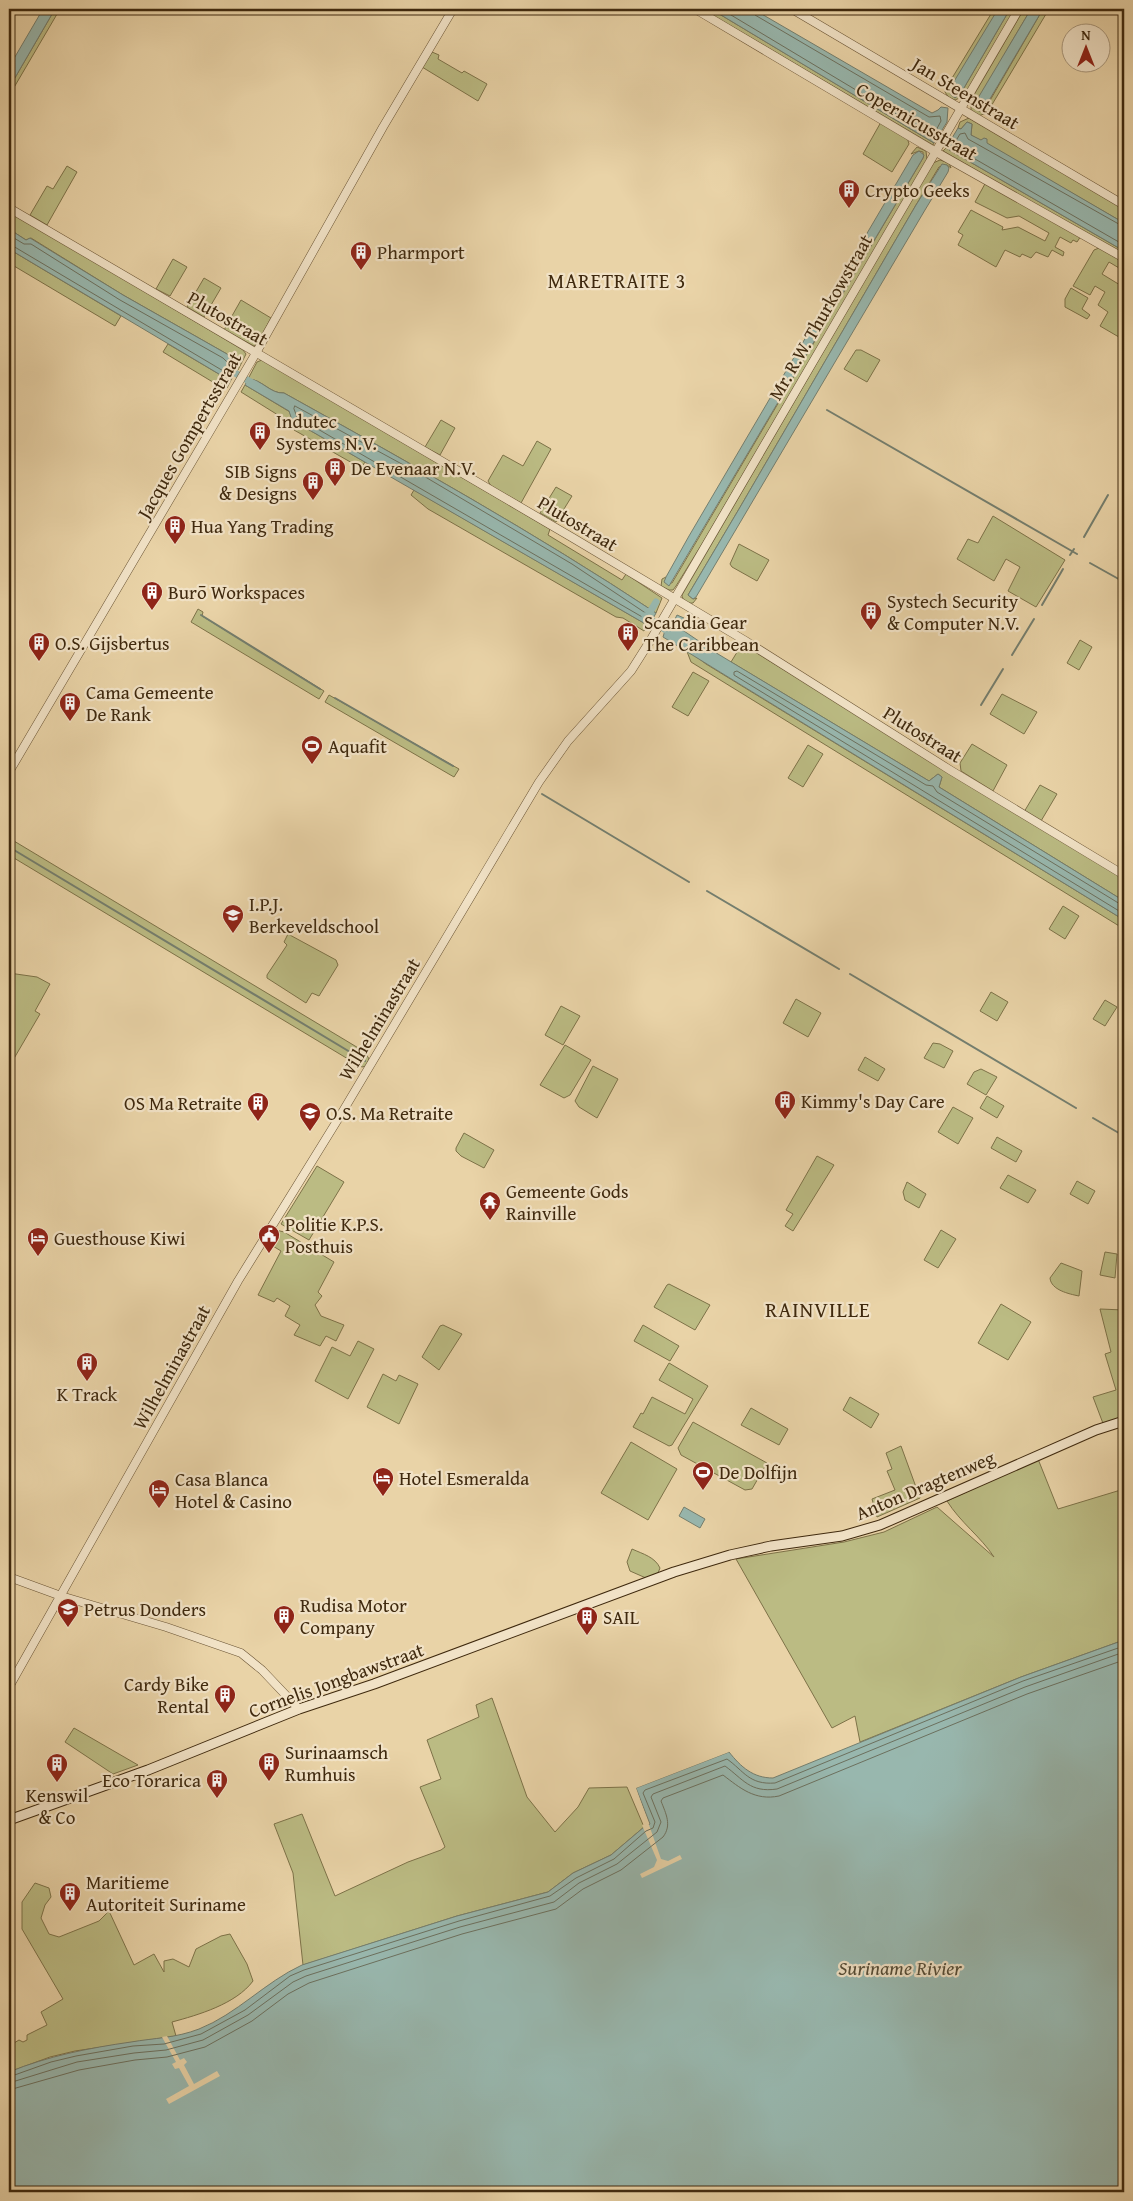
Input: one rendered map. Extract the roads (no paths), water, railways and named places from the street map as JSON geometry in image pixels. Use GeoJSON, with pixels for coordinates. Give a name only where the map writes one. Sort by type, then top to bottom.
{"type":"FeatureCollection","features":[{"type":"Feature","properties":{"kind":"main road","name":"Anton Dragtenweg"},"geometry":{"type":"LineString","coordinates":[[674,1572],[730,1555],[771,1546],[842,1536],[880,1525],[1096,1430],[1124,1421]]}},
{"type":"Feature","properties":{"kind":"main road","name":"Cornelis Jongbawstraat"},"geometry":{"type":"LineString","coordinates":[[9,1820],[148,1770],[299,1709],[374,1684],[674,1572]]}},
{"type":"Feature","properties":{"kind":"street","name":"Jacques Gompertsstraat"},"geometry":{"type":"LineString","coordinates":[[9,772],[254,356],[383,127],[453,9]]}},
{"type":"Feature","properties":{"kind":"street","name":"Copernicusstraat"},"geometry":{"type":"LineString","coordinates":[[695,9],[1124,258]]}},
{"type":"Feature","properties":{"kind":"street","name":"Jan Steenstraat"},"geometry":{"type":"LineString","coordinates":[[792,9],[1124,204]]}},
{"type":"Feature","properties":{"kind":"street","name":"Mr. R.W. Thurkowstraat"},"geometry":{"type":"LineString","coordinates":[[650,641],[1019,9]]}},
{"type":"Feature","properties":{"kind":"street","name":"Plutostraat"},"geometry":{"type":"LineString","coordinates":[[9,208],[254,356],[573,538],[744,640],[934,760],[1124,875]]}},
{"type":"Feature","properties":{"kind":"street","name":"Wilhelminastraat"},"geometry":{"type":"LineString","coordinates":[[9,1688],[243,1272],[344,1110],[539,782],[568,741],[631,671],[650,641]]}},
{"type":"Feature","properties":{"kind":"street"},"geometry":{"type":"LineString","coordinates":[[9,1577],[61,1596],[166,1627],[242,1653],[262,1670],[299,1709]]}},
{"type":"Feature","properties":{"kind":"water"},"geometry":{"type":"Polygon","coordinates":[[[43,9],[55,9],[9,88],[9,67],[43,9]]]}},
{"type":"Feature","properties":{"kind":"water"},"geometry":{"type":"Polygon","coordinates":[[[711,9],[753,9],[932,113],[941,107],[948,108],[947,122],[934,143],[711,9]]]}},
{"type":"Feature","properties":{"kind":"water"},"geometry":{"type":"Polygon","coordinates":[[[998,9],[1010,9],[961,93],[955,98],[951,95],[950,88],[998,9]]]}},
{"type":"Feature","properties":{"kind":"water"},"geometry":{"type":"Polygon","coordinates":[[[1031,9],[1043,9],[984,109],[979,111],[974,107],[975,103],[1031,9]]]}},
{"type":"Feature","properties":{"kind":"water"},"geometry":{"type":"Polygon","coordinates":[[[967,122],[972,124],[971,135],[981,140],[987,139],[987,143],[1124,223],[1124,251],[946,148],[958,128],[961,129],[967,122]]]}},
{"type":"Feature","properties":{"kind":"water"},"geometry":{"type":"Polygon","coordinates":[[[919,151],[924,155],[923,158],[669,586],[664,582],[666,577],[689,536],[913,155],[919,151]]]}},
{"type":"Feature","properties":{"kind":"water"},"geometry":{"type":"Polygon","coordinates":[[[942,164],[947,165],[949,168],[948,172],[696,597],[693,599],[688,595],[916,205],[942,164]]]}},
{"type":"Feature","properties":{"kind":"water"},"geometry":{"type":"Polygon","coordinates":[[[9,229],[26,240],[30,238],[123,295],[227,354],[234,362],[236,370],[229,379],[224,377],[9,249],[9,229]]]}},
{"type":"Feature","properties":{"kind":"water"},"geometry":{"type":"Polygon","coordinates":[[[248,379],[258,381],[279,393],[284,393],[425,472],[565,555],[656,613],[649,626],[292,420],[289,411],[245,385],[248,379]]]}},
{"type":"Feature","properties":{"kind":"water"},"geometry":{"type":"Polygon","coordinates":[[[677,615],[684,618],[681,629],[718,654],[929,781],[938,774],[942,777],[939,787],[1124,901],[1124,920],[663,637],[666,627],[672,625],[677,615]]]}},
{"type":"Feature","properties":{"kind":"water"},"geometry":{"type":"Polygon","coordinates":[[[684,1507],[705,1519],[700,1528],[679,1516],[684,1507]]]}},
{"type":"Feature","properties":{"kind":"water","name":"Suriname Rivier"},"geometry":{"type":"Polygon","coordinates":[[[1124,1640],[1124,2192],[9,2192],[9,2072],[69,2053],[173,2036],[199,2029],[226,2015],[276,1980],[302,1965],[457,1916],[548,1892],[573,1873],[611,1855],[650,1824],[636,1788],[729,1752],[753,1774],[773,1778],[1021,1677],[1124,1640]]]}},
{"type":"Feature","properties":{"kind":"waterway"},"geometry":{"type":"LineString","coordinates":[[228,369],[256,385]]}},
{"type":"Feature","properties":{"kind":"waterway"},"geometry":{"type":"LineString","coordinates":[[827,410],[1077,554]]}},
{"type":"Feature","properties":{"kind":"waterway"},"geometry":{"type":"LineString","coordinates":[[1119,478],[1124,470]]}},
{"type":"Feature","properties":{"kind":"waterway"},"geometry":{"type":"LineString","coordinates":[[1084,537],[1108,495]]}},
{"type":"Feature","properties":{"kind":"waterway"},"geometry":{"type":"LineString","coordinates":[[1070,555],[1074,549]]}},
{"type":"Feature","properties":{"kind":"waterway"},"geometry":{"type":"LineString","coordinates":[[1090,563],[1124,582]]}},
{"type":"Feature","properties":{"kind":"waterway"},"geometry":{"type":"LineString","coordinates":[[1042,605],[1063,569]]}},
{"type":"Feature","properties":{"kind":"waterway"},"geometry":{"type":"LineString","coordinates":[[647,617],[656,602]]}},
{"type":"Feature","properties":{"kind":"waterway"},"geometry":{"type":"LineString","coordinates":[[201,615],[320,689]]}},
{"type":"Feature","properties":{"kind":"waterway"},"geometry":{"type":"LineString","coordinates":[[645,616],[672,634]]}},
{"type":"Feature","properties":{"kind":"waterway"},"geometry":{"type":"LineString","coordinates":[[1012,655],[1034,619]]}},
{"type":"Feature","properties":{"kind":"waterway"},"geometry":{"type":"LineString","coordinates":[[981,705],[1003,669]]}},
{"type":"Feature","properties":{"kind":"waterway"},"geometry":{"type":"LineString","coordinates":[[335,698],[453,766]]}},
{"type":"Feature","properties":{"kind":"waterway"},"geometry":{"type":"LineString","coordinates":[[542,794],[689,882]]}},
{"type":"Feature","properties":{"kind":"waterway"},"geometry":{"type":"LineString","coordinates":[[9,847],[365,1061]]}},
{"type":"Feature","properties":{"kind":"waterway"},"geometry":{"type":"LineString","coordinates":[[707,891],[839,969]]}},
{"type":"Feature","properties":{"kind":"waterway"},"geometry":{"type":"LineString","coordinates":[[850,974],[1076,1108]]}},
{"type":"Feature","properties":{"kind":"waterway"},"geometry":{"type":"LineString","coordinates":[[1093,1118],[1124,1136]]}},
{"type":"Feature","properties":{"kind":"place","name":"Crypto Geeks"},"geometry":{"type":"Point","coordinates":[849,209]}},
{"type":"Feature","properties":{"kind":"place","name":"Pharmport"},"geometry":{"type":"Point","coordinates":[361,271]}},
{"type":"Feature","properties":{"kind":"place","name":"Indutec Systems N.V."},"geometry":{"type":"Point","coordinates":[260,451]}},
{"type":"Feature","properties":{"kind":"place","name":"De Evenaar N.V."},"geometry":{"type":"Point","coordinates":[335,487]}},
{"type":"Feature","properties":{"kind":"place","name":"SIB Signs & Designs"},"geometry":{"type":"Point","coordinates":[313,501]}},
{"type":"Feature","properties":{"kind":"place","name":"Hua Yang Trading"},"geometry":{"type":"Point","coordinates":[175,545]}},
{"type":"Feature","properties":{"kind":"place","name":"Burō Workspaces"},"geometry":{"type":"Point","coordinates":[152,611]}},
{"type":"Feature","properties":{"kind":"place","name":"Systech Security & Computer N.V."},"geometry":{"type":"Point","coordinates":[871,631]}},
{"type":"Feature","properties":{"kind":"place","name":"Scandia Gear The Caribbean"},"geometry":{"type":"Point","coordinates":[628,652]}},
{"type":"Feature","properties":{"kind":"place","name":"O.S. Gijsbertus"},"geometry":{"type":"Point","coordinates":[39,662]}},
{"type":"Feature","properties":{"kind":"place","name":"Cama Gemeente De Rank"},"geometry":{"type":"Point","coordinates":[70,722]}},
{"type":"Feature","properties":{"kind":"place","name":"Aquafit"},"geometry":{"type":"Point","coordinates":[312,765]}},
{"type":"Feature","properties":{"kind":"place","name":"I.P.J. Berkeveldschool"},"geometry":{"type":"Point","coordinates":[233,934]}},
{"type":"Feature","properties":{"kind":"place","name":"Kimmy's Day Care"},"geometry":{"type":"Point","coordinates":[785,1120]}},
{"type":"Feature","properties":{"kind":"place","name":"OS Ma Retraite"},"geometry":{"type":"Point","coordinates":[258,1122]}},
{"type":"Feature","properties":{"kind":"place","name":"O.S. Ma Retraite"},"geometry":{"type":"Point","coordinates":[310,1132]}},
{"type":"Feature","properties":{"kind":"place","name":"Gemeente Gods Rainville"},"geometry":{"type":"Point","coordinates":[490,1221]}},
{"type":"Feature","properties":{"kind":"place","name":"Politie K.P.S. Posthuis"},"geometry":{"type":"Point","coordinates":[269,1254]}},
{"type":"Feature","properties":{"kind":"place","name":"Guesthouse Kiwi"},"geometry":{"type":"Point","coordinates":[38,1257]}},
{"type":"Feature","properties":{"kind":"place","name":"K Track"},"geometry":{"type":"Point","coordinates":[87,1382]}},
{"type":"Feature","properties":{"kind":"place","name":"De Dolfijn"},"geometry":{"type":"Point","coordinates":[703,1491]}},
{"type":"Feature","properties":{"kind":"place","name":"Hotel Esmeralda"},"geometry":{"type":"Point","coordinates":[383,1497]}},
{"type":"Feature","properties":{"kind":"place","name":"Casa Blanca Hotel & Casino"},"geometry":{"type":"Point","coordinates":[159,1509]}},
{"type":"Feature","properties":{"kind":"place","name":"Petrus Donders"},"geometry":{"type":"Point","coordinates":[68,1628]}},
{"type":"Feature","properties":{"kind":"place","name":"Rudisa Motor Company"},"geometry":{"type":"Point","coordinates":[284,1635]}},
{"type":"Feature","properties":{"kind":"place","name":"SAIL"},"geometry":{"type":"Point","coordinates":[587,1636]}},
{"type":"Feature","properties":{"kind":"place","name":"Cardy Bike Rental"},"geometry":{"type":"Point","coordinates":[225,1714]}},
{"type":"Feature","properties":{"kind":"place","name":"Surinaamsch Rumhuis"},"geometry":{"type":"Point","coordinates":[269,1782]}},
{"type":"Feature","properties":{"kind":"place","name":"Kenswil & Co"},"geometry":{"type":"Point","coordinates":[57,1783]}},
{"type":"Feature","properties":{"kind":"place","name":"Eco Torarica"},"geometry":{"type":"Point","coordinates":[217,1799]}},
{"type":"Feature","properties":{"kind":"place","name":"Maritieme Autoriteit Suriname"},"geometry":{"type":"Point","coordinates":[70,1912]}},
{"type":"Feature","properties":{"kind":"district","name":"MARETRAITE 3"},"geometry":{"type":"Point","coordinates":[617,281]}},
{"type":"Feature","properties":{"kind":"district","name":"RAINVILLE"},"geometry":{"type":"Point","coordinates":[818,1310]}}]}
